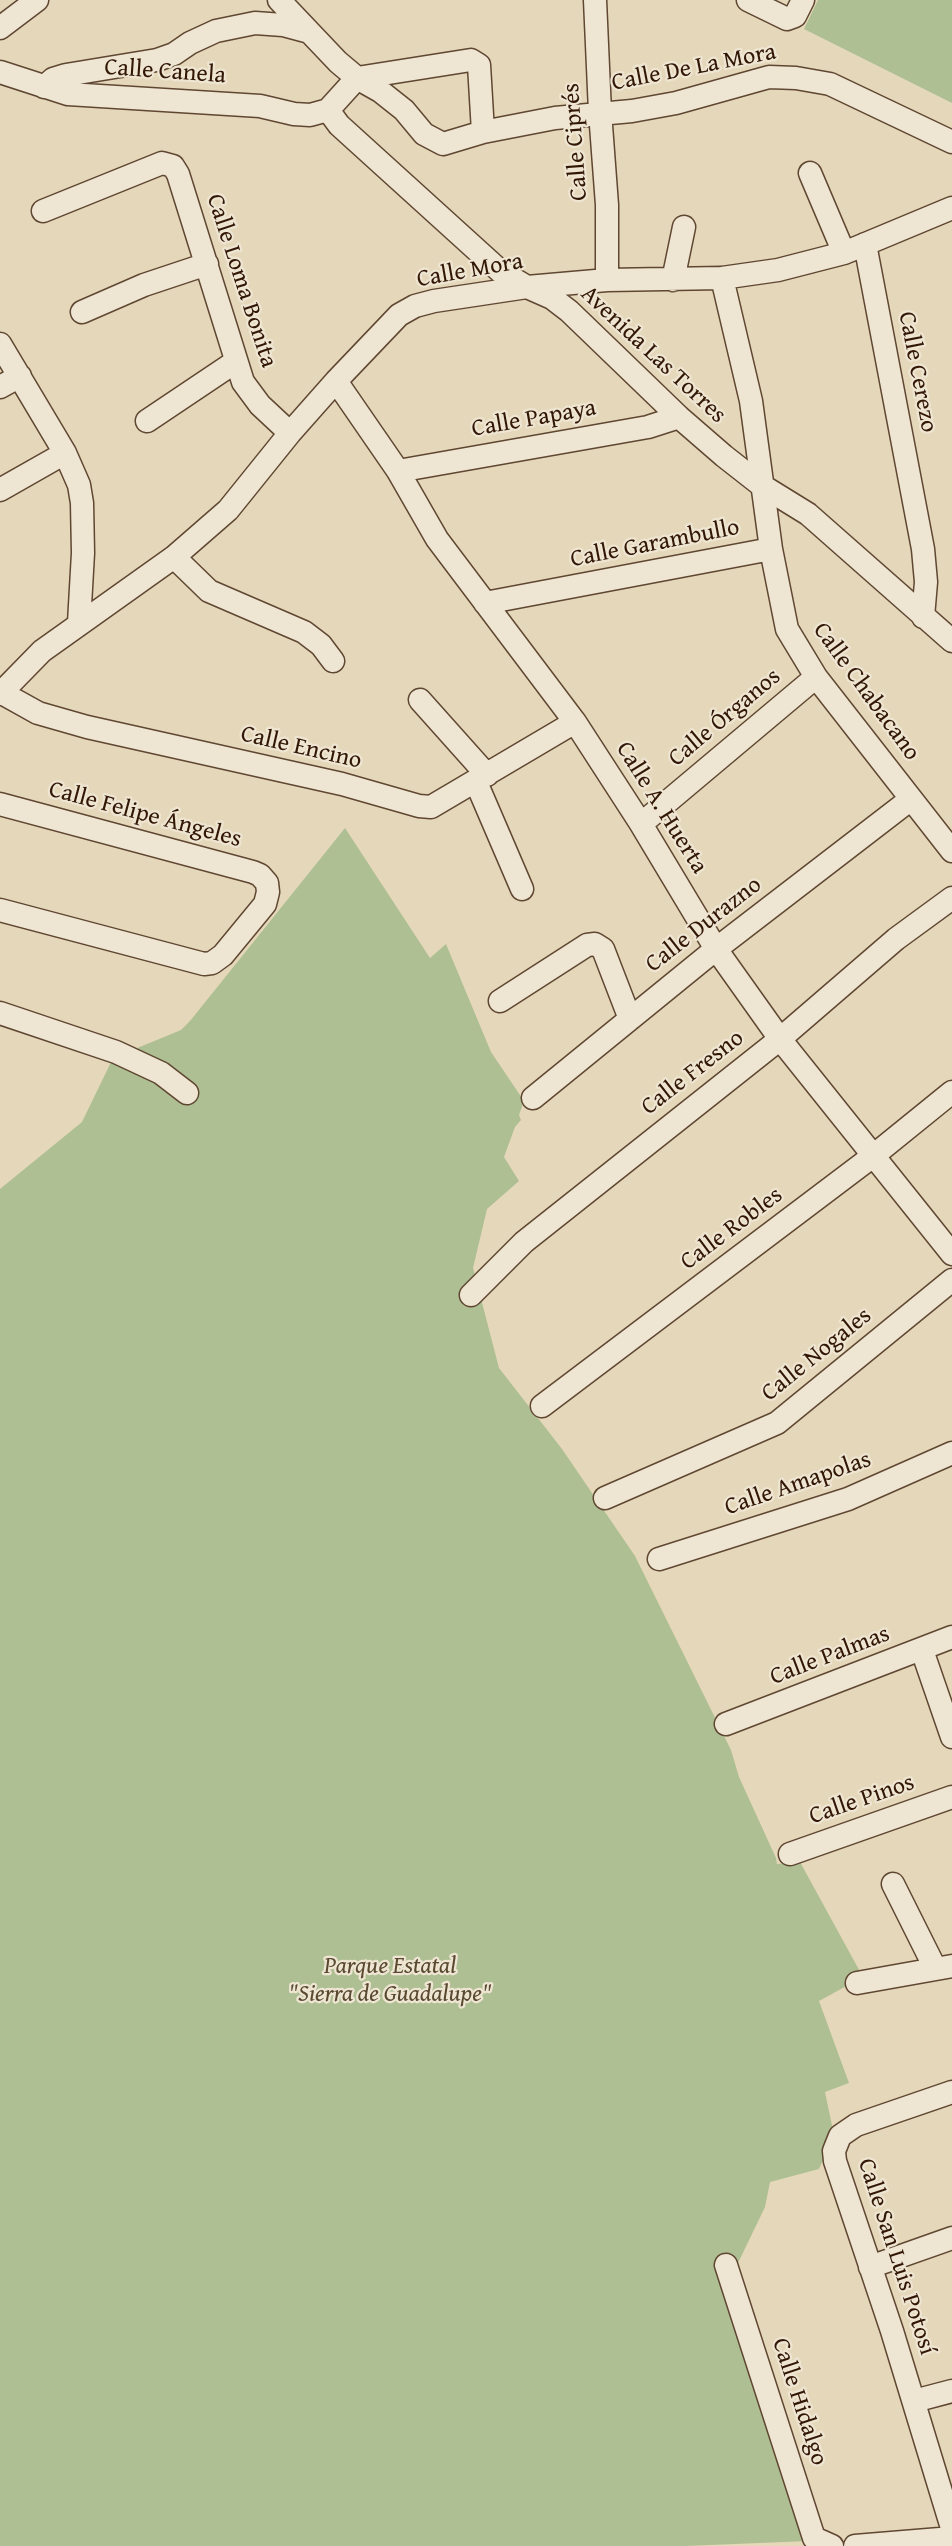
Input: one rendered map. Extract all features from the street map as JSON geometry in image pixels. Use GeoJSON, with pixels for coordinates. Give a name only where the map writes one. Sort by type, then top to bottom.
{"type":"FeatureCollection","features":[{"type":"Feature","properties":{"kind":"street"},"geometry":{"type":"LineString","coordinates":[[0,28],[37,0]]}},
{"type":"Feature","properties":{"kind":"street"},"geometry":{"type":"LineString","coordinates":[[279,0],[357,78]]}},
{"type":"Feature","properties":{"kind":"street","name":"Calle Ciprés"},"geometry":{"type":"LineString","coordinates":[[595,0],[607,205],[607,280]]}},
{"type":"Feature","properties":{"kind":"street"},"geometry":{"type":"LineString","coordinates":[[748,0],[782,17],[797,9]]}},
{"type":"Feature","properties":{"kind":"street"},"geometry":{"type":"LineString","coordinates":[[44,87],[53,79],[66,75],[157,60],[216,32],[255,23],[282,25],[309,32]]}},
{"type":"Feature","properties":{"kind":"street"},"geometry":{"type":"LineString","coordinates":[[328,110],[357,78],[471,60],[476,61],[478,65],[483,132]]}},
{"type":"Feature","properties":{"kind":"street","name":"Calle Canela"},"geometry":{"type":"LineString","coordinates":[[0,72],[68,94],[260,106],[294,114],[310,115],[328,110]]}},
{"type":"Feature","properties":{"kind":"street","name":"Calle De La Mora"},"geometry":{"type":"LineString","coordinates":[[357,78],[380,91],[404,110],[424,134],[437,141],[449,143],[483,132],[555,118],[600,112],[632,111],[676,103],[769,78],[796,78],[844,89],[952,142]]}},
{"type":"Feature","properties":{"kind":"street","name":"Avenida Las Torres"},"geometry":{"type":"LineString","coordinates":[[328,110],[339,125],[500,271],[552,298],[569,311],[679,417],[761,485],[808,514],[952,641]]}},
{"type":"Feature","properties":{"kind":"street","name":"Calle Loma Bonita"},"geometry":{"type":"LineString","coordinates":[[43,211],[162,163],[173,166],[178,174],[235,363],[243,382],[260,405],[290,433]]}},
{"type":"Feature","properties":{"kind":"street","name":"Calle Cerezo"},"geometry":{"type":"LineString","coordinates":[[810,173],[855,248],[923,549],[926,582],[923,617]]}},
{"type":"Feature","properties":{"kind":"street","name":"Calle Mora"},"geometry":{"type":"LineString","coordinates":[[0,693],[42,651],[174,557],[228,510],[290,433],[336,381],[399,315],[415,306],[527,287],[607,280],[722,278],[778,270],[855,248],[952,208]]}},
{"type":"Feature","properties":{"kind":"street"},"geometry":{"type":"LineString","coordinates":[[673,280],[684,227]]}},
{"type":"Feature","properties":{"kind":"street"},"geometry":{"type":"LineString","coordinates":[[82,312],[144,285],[207,264]]}},
{"type":"Feature","properties":{"kind":"street"},"geometry":{"type":"LineString","coordinates":[[722,278],[751,401],[761,485]]}},
{"type":"Feature","properties":{"kind":"street"},"geometry":{"type":"LineString","coordinates":[[0,344],[65,453],[79,485],[82,503],[83,553],[79,623]]}},
{"type":"Feature","properties":{"kind":"street"},"geometry":{"type":"LineString","coordinates":[[147,421],[235,363]]}},
{"type":"Feature","properties":{"kind":"street"},"geometry":{"type":"LineString","coordinates":[[0,387],[20,376]]}},
{"type":"Feature","properties":{"kind":"street","name":"Calle A. Huerta"},"geometry":{"type":"LineString","coordinates":[[336,381],[398,471],[437,539],[575,722],[641,824],[716,949],[780,1039],[952,1254]]}},
{"type":"Feature","properties":{"kind":"street","name":"Calle Papaya"},"geometry":{"type":"LineString","coordinates":[[398,471],[648,427],[679,417]]}},
{"type":"Feature","properties":{"kind":"street"},"geometry":{"type":"LineString","coordinates":[[0,490],[65,453]]}},
{"type":"Feature","properties":{"kind":"street","name":"Calle Garambullo"},"geometry":{"type":"LineString","coordinates":[[485,603],[771,549],[761,485]]}},
{"type":"Feature","properties":{"kind":"street","name":"Calle Chabacano"},"geometry":{"type":"LineString","coordinates":[[771,549],[787,629],[816,677],[952,851]]}},
{"type":"Feature","properties":{"kind":"street"},"geometry":{"type":"LineString","coordinates":[[174,557],[209,591],[304,632],[321,645],[333,661]]}},
{"type":"Feature","properties":{"kind":"street","name":"Calle Órganos"},"geometry":{"type":"LineString","coordinates":[[641,824],[816,677]]}},
{"type":"Feature","properties":{"kind":"street","name":"Calle Encino"},"geometry":{"type":"LineString","coordinates":[[0,693],[38,713],[87,727],[342,784],[419,806],[431,807],[575,722]]}},
{"type":"Feature","properties":{"kind":"street"},"geometry":{"type":"LineString","coordinates":[[420,700],[482,778],[522,890]]}},
{"type":"Feature","properties":{"kind":"street","name":"Calle Durazno"},"geometry":{"type":"LineString","coordinates":[[533,1098],[716,949],[911,799]]}},
{"type":"Feature","properties":{"kind":"street","name":"Calle Felipe Ángeles"},"geometry":{"type":"LineString","coordinates":[[0,804],[253,872],[264,879],[268,888],[265,904],[223,955],[212,963],[198,963],[0,910]]}},
{"type":"Feature","properties":{"kind":"street","name":"Calle Fresno"},"geometry":{"type":"LineString","coordinates":[[471,1295],[524,1242],[780,1039],[896,939],[952,898]]}},
{"type":"Feature","properties":{"kind":"street"},"geometry":{"type":"LineString","coordinates":[[500,1001],[587,945],[595,944],[603,949],[630,1019]]}},
{"type":"Feature","properties":{"kind":"street"},"geometry":{"type":"LineString","coordinates":[[0,1013],[116,1052],[161,1073],[187,1093]]}},
{"type":"Feature","properties":{"kind":"street","name":"Calle Robles"},"geometry":{"type":"LineString","coordinates":[[542,1406],[873,1156],[952,1092]]}},
{"type":"Feature","properties":{"kind":"street","name":"Calle Nogales"},"geometry":{"type":"LineString","coordinates":[[605,1498],[777,1423],[952,1280]]}},
{"type":"Feature","properties":{"kind":"street","name":"Calle Amapolas"},"geometry":{"type":"LineString","coordinates":[[658,1559],[848,1499],[952,1454]]}},
{"type":"Feature","properties":{"kind":"street","name":"Calle Palmas"},"geometry":{"type":"LineString","coordinates":[[726,1724],[952,1637]]}},
{"type":"Feature","properties":{"kind":"street"},"geometry":{"type":"LineString","coordinates":[[922,1650],[952,1737]]}},
{"type":"Feature","properties":{"kind":"street","name":"Calle Pinos"},"geometry":{"type":"LineString","coordinates":[[790,1854],[952,1797]]}},
{"type":"Feature","properties":{"kind":"street"},"geometry":{"type":"LineString","coordinates":[[857,1983],[944,1967],[893,1884]]}},
{"type":"Feature","properties":{"kind":"street","name":"Calle San Luis Potosí"},"geometry":{"type":"LineString","coordinates":[[952,2092],[856,2125],[845,2131],[837,2140],[835,2162],[914,2401],[952,2528]]}},
{"type":"Feature","properties":{"kind":"street"},"geometry":{"type":"LineString","coordinates":[[870,2267],[952,2238]]}},
{"type":"Feature","properties":{"kind":"street","name":"Calle Hidalgo"},"geometry":{"type":"LineString","coordinates":[[726,2265],[814,2538],[832,2546]]}},
{"type":"Feature","properties":{"kind":"street"},"geometry":{"type":"LineString","coordinates":[[914,2401],[952,2391]]}},
{"type":"Feature","properties":{"kind":"street"},"geometry":{"type":"LineString","coordinates":[[855,2546],[952,2538]]}},
{"type":"Feature","properties":{"kind":"green space"},"geometry":{"type":"Polygon","coordinates":[[[818,0],[952,0],[952,103],[804,29],[818,0]]]}},
{"type":"Feature","properties":{"kind":"green space","name":"Parque Estatal \"Sierra de Guadalupe\""},"geometry":{"type":"Polygon","coordinates":[[[345,828],[430,958],[446,944],[491,1052],[524,1101],[519,1115],[521,1120],[515,1127],[504,1157],[519,1181],[487,1209],[473,1268],[499,1368],[562,1449],[635,1556],[731,1750],[739,1777],[777,1864],[800,1862],[863,1977],[819,2001],[849,2083],[825,2092],[834,2135],[819,2169],[770,2182],[765,2207],[738,2263],[809,2541],[685,2546],[0,2546],[0,1189],[82,1122],[113,1058],[181,1030],[190,1021],[345,828]]]}}]}
